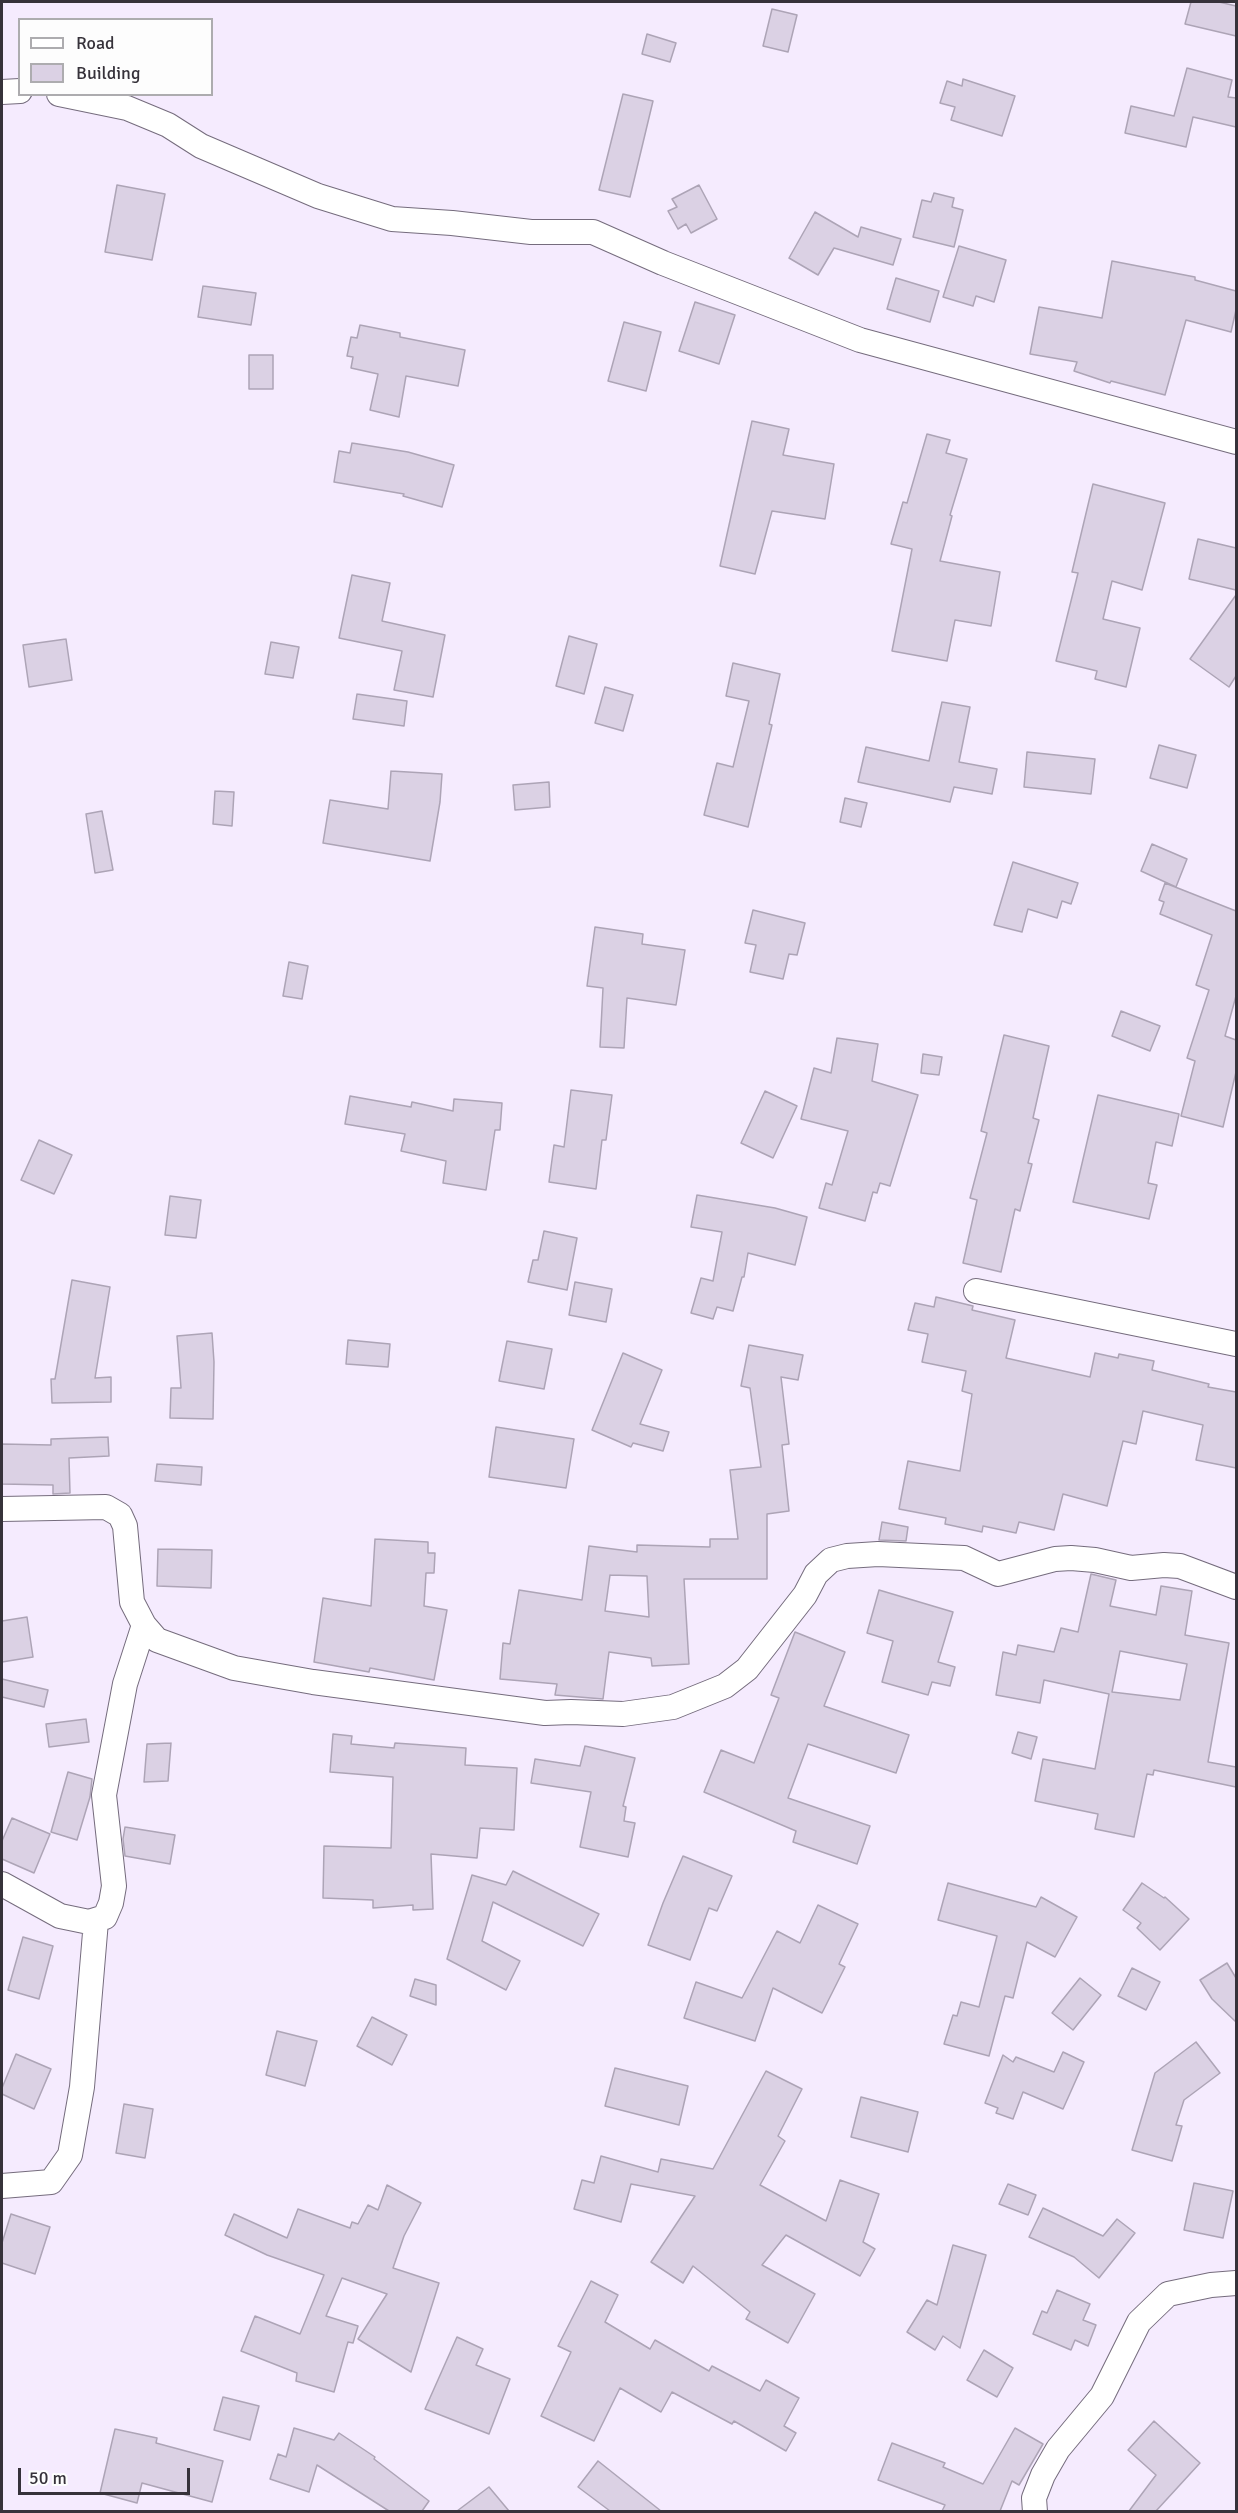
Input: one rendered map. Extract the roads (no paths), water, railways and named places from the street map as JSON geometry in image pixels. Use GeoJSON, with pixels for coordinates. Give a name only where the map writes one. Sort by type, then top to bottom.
{"type":"FeatureCollection","features":[{"type":"Feature","properties":{"kind":"street"},"geometry":{"type":"LineString","coordinates":[[2,92],[18,91]]}},
{"type":"Feature","properties":{"kind":"street"},"geometry":{"type":"LineString","coordinates":[[69,96],[127,108],[168,125],[201,146],[318,196],[392,219],[531,232],[593,232],[663,263],[860,340],[1236,442]]}},
{"type":"Feature","properties":{"kind":"street"},"geometry":{"type":"LineString","coordinates":[[976,1291],[1236,1344]]}},
{"type":"Feature","properties":{"kind":"street"},"geometry":{"type":"LineString","coordinates":[[2,1509],[106,1507],[120,1515],[125,1526],[132,1602],[144,1625],[158,1640],[234,1668],[313,1682],[545,1713],[623,1714],[673,1707],[725,1686],[747,1669],[805,1595],[816,1574],[831,1560],[878,1554],[964,1558],[998,1574],[1055,1559],[1071,1558],[1131,1568],[1180,1566],[1236,1587]]}},
{"type":"Feature","properties":{"kind":"street"},"geometry":{"type":"LineString","coordinates":[[2,1884],[60,1916],[89,1922],[105,1917],[111,1903],[114,1886],[105,1795],[125,1684],[144,1625]]}},
{"type":"Feature","properties":{"kind":"street"},"geometry":{"type":"LineString","coordinates":[[2,2186],[51,2182],[70,2155],[82,2087],[96,1921]]}},
{"type":"Feature","properties":{"kind":"street"},"geometry":{"type":"LineString","coordinates":[[1035,2511],[1034,2498],[1053,2457],[1089,2408],[1102,2396],[1139,2322],[1167,2294],[1211,2285],[1236,2283]]}}]}
